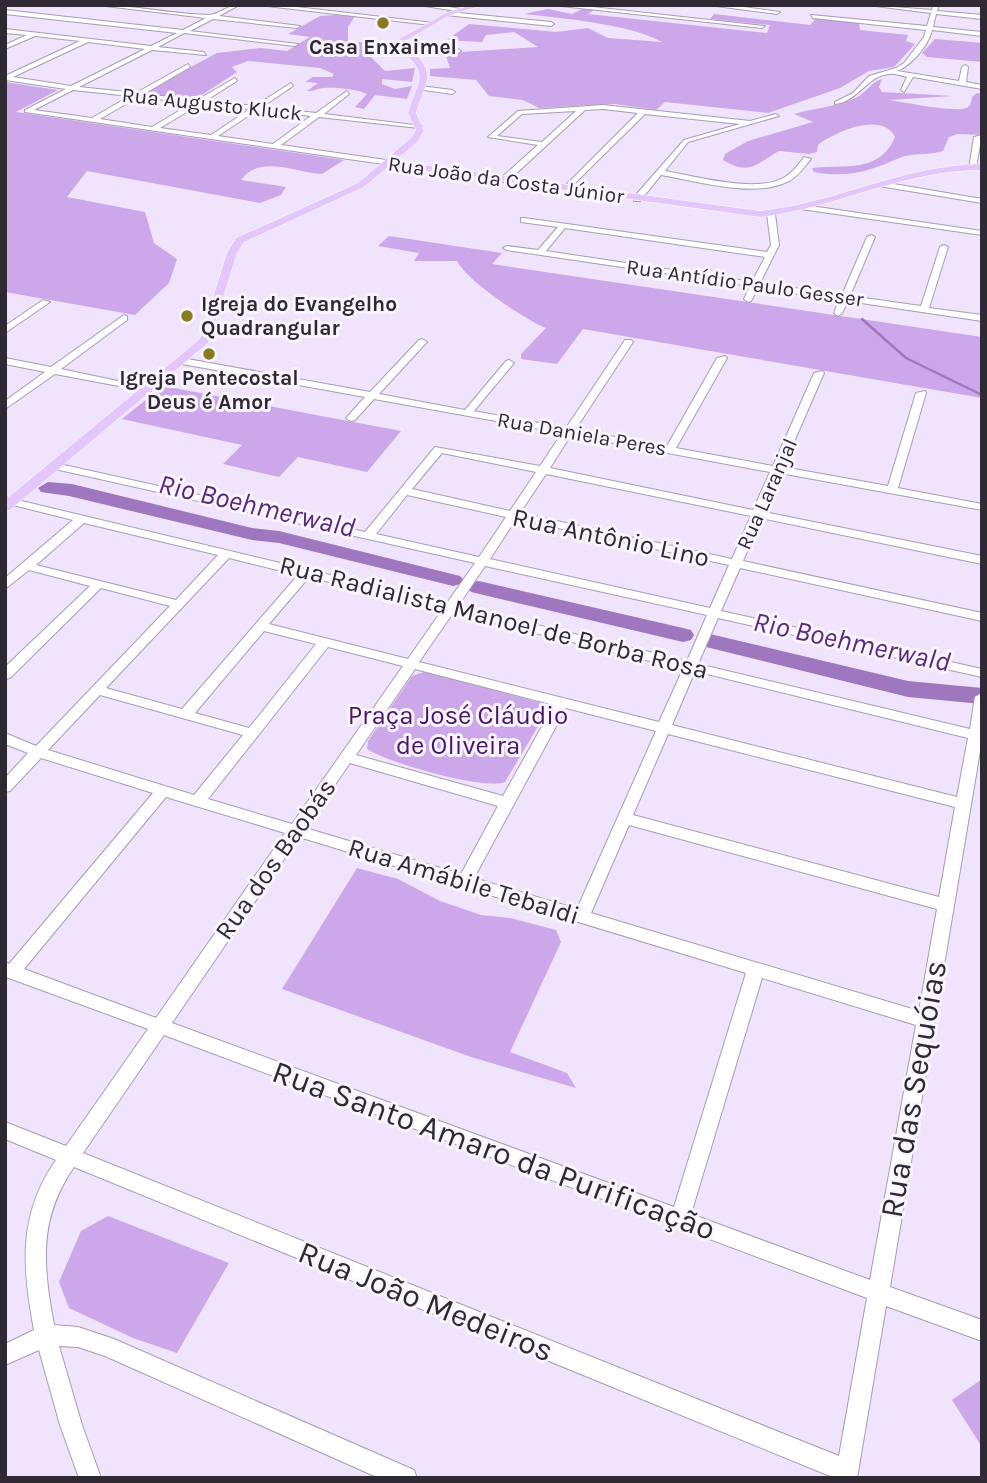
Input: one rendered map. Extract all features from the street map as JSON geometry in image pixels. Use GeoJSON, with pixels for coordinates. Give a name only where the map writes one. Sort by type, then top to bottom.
{"type":"FeatureCollection","features":[{"type":"Feature","properties":{"kind":"main road"},"geometry":{"type":"LineString","coordinates":[[8,503],[198,347],[209,333],[232,253],[240,240],[370,179],[415,139],[420,133],[412,113],[425,73],[423,66],[402,44],[406,37],[431,23],[462,9],[480,5]]}},
{"type":"Feature","properties":{"kind":"main road","name":"Rua João da Costa Júnior"},"geometry":{"type":"LineString","coordinates":[[390,163],[737,213],[771,214],[804,207],[931,169],[977,167]]}},
{"type":"Feature","properties":{"kind":"street"},"geometry":{"type":"LineString","coordinates":[[90,10],[101,5],[297,26]]}},
{"type":"Feature","properties":{"kind":"street"},"geometry":{"type":"LineString","coordinates":[[72,88],[236,5]]}},
{"type":"Feature","properties":{"kind":"street"},"geometry":{"type":"LineString","coordinates":[[261,5],[431,23]]}},
{"type":"Feature","properties":{"kind":"street"},"geometry":{"type":"LineString","coordinates":[[421,5],[462,9]]}},
{"type":"Feature","properties":{"kind":"street"},"geometry":{"type":"LineString","coordinates":[[555,5],[762,26]]}},
{"type":"Feature","properties":{"kind":"street"},"geometry":{"type":"LineString","coordinates":[[711,5],[777,12]]}},
{"type":"Feature","properties":{"kind":"street"},"geometry":{"type":"LineString","coordinates":[[870,5],[935,8],[982,17]]}},
{"type":"Feature","properties":{"kind":"street"},"geometry":{"type":"LineString","coordinates":[[837,103],[855,94],[871,77],[891,72],[909,60],[924,42],[935,8]]}},
{"type":"Feature","properties":{"kind":"street"},"geometry":{"type":"LineString","coordinates":[[354,15],[362,10]]}},
{"type":"Feature","properties":{"kind":"street"},"geometry":{"type":"LineString","coordinates":[[5,12],[295,44]]}},
{"type":"Feature","properties":{"kind":"street"},"geometry":{"type":"LineString","coordinates":[[806,23],[816,13],[982,34]]}},
{"type":"Feature","properties":{"kind":"street"},"geometry":{"type":"LineString","coordinates":[[58,24],[80,15]]}},
{"type":"Feature","properties":{"kind":"street"},"geometry":{"type":"LineString","coordinates":[[448,15],[551,24]]}},
{"type":"Feature","properties":{"kind":"street"},"geometry":{"type":"LineString","coordinates":[[5,47],[46,30]]}},
{"type":"Feature","properties":{"kind":"street"},"geometry":{"type":"LineString","coordinates":[[5,31],[204,54]]}},
{"type":"Feature","properties":{"kind":"street"},"geometry":{"type":"LineString","coordinates":[[6,78],[87,41]]}},
{"type":"Feature","properties":{"kind":"street"},"geometry":{"type":"LineString","coordinates":[[402,44],[458,51]]}},
{"type":"Feature","properties":{"kind":"street"},"geometry":{"type":"LineString","coordinates":[[92,121],[188,66]]}},
{"type":"Feature","properties":{"kind":"street"},"geometry":{"type":"LineString","coordinates":[[962,85],[965,67]]}},
{"type":"Feature","properties":{"kind":"street"},"geometry":{"type":"LineString","coordinates":[[891,72],[982,87]]}},
{"type":"Feature","properties":{"kind":"street"},"geometry":{"type":"LineString","coordinates":[[904,90],[911,75]]}},
{"type":"Feature","properties":{"kind":"street","name":"Rua Augusto Kluck"},"geometry":{"type":"LineString","coordinates":[[6,78],[136,96],[418,126]]}},
{"type":"Feature","properties":{"kind":"street"},"geometry":{"type":"LineString","coordinates":[[153,129],[235,80]]}},
{"type":"Feature","properties":{"kind":"street"},"geometry":{"type":"LineString","coordinates":[[211,138],[291,85]]}},
{"type":"Feature","properties":{"kind":"street","name":"Rua João da Costa Júnior"},"geometry":{"type":"LineString","coordinates":[[72,88],[27,111],[390,163]]}},
{"type":"Feature","properties":{"kind":"street"},"geometry":{"type":"LineString","coordinates":[[420,88],[452,92]]}},
{"type":"Feature","properties":{"kind":"street"},"geometry":{"type":"LineString","coordinates":[[274,147],[347,93]]}},
{"type":"Feature","properties":{"kind":"street"},"geometry":{"type":"LineString","coordinates":[[504,180],[583,108]]}},
{"type":"Feature","properties":{"kind":"street"},"geometry":{"type":"LineString","coordinates":[[544,144],[491,136],[520,112],[583,108],[645,110],[750,123]]}},
{"type":"Feature","properties":{"kind":"street"},"geometry":{"type":"LineString","coordinates":[[567,189],[645,110]]}},
{"type":"Feature","properties":{"kind":"street"},"geometry":{"type":"LineString","coordinates":[[637,199],[686,141],[776,116]]}},
{"type":"Feature","properties":{"kind":"street"},"geometry":{"type":"LineString","coordinates":[[977,167],[979,137]]}},
{"type":"Feature","properties":{"kind":"street"},"geometry":{"type":"LineString","coordinates":[[659,172],[735,183],[772,184],[787,180],[807,159]]}},
{"type":"Feature","properties":{"kind":"street"},"geometry":{"type":"LineString","coordinates":[[882,184],[982,201]]}},
{"type":"Feature","properties":{"kind":"street"},"geometry":{"type":"LineString","coordinates":[[804,207],[982,233]]}},
{"type":"Feature","properties":{"kind":"street"},"geometry":{"type":"LineString","coordinates":[[748,299],[776,240],[771,214]]}},
{"type":"Feature","properties":{"kind":"street"},"geometry":{"type":"LineString","coordinates":[[524,220],[771,254]]}},
{"type":"Feature","properties":{"kind":"street"},"geometry":{"type":"LineString","coordinates":[[540,253],[563,226]]}},
{"type":"Feature","properties":{"kind":"street"},"geometry":{"type":"LineString","coordinates":[[838,313],[871,237]]}},
{"type":"Feature","properties":{"kind":"street"},"geometry":{"type":"LineString","coordinates":[[924,310],[944,247]]}},
{"type":"Feature","properties":{"kind":"street","name":"Rua Antídio Paulo Gesser"},"geometry":{"type":"LineString","coordinates":[[507,248],[982,318]]}},
{"type":"Feature","properties":{"kind":"street"},"geometry":{"type":"LineString","coordinates":[[5,330],[47,302]]}},
{"type":"Feature","properties":{"kind":"street"},"geometry":{"type":"LineString","coordinates":[[5,406],[124,318]]}},
{"type":"Feature","properties":{"kind":"street"},"geometry":{"type":"LineString","coordinates":[[351,418],[422,342]]}},
{"type":"Feature","properties":{"kind":"street","name":"Rua dos Baobás"},"geometry":{"type":"LineString","coordinates":[[90,1478],[79,1451],[46,1335],[35,1273],[35,1239],[42,1209],[54,1179],[482,562],[628,342]]}},
{"type":"Feature","properties":{"kind":"street"},"geometry":{"type":"LineString","coordinates":[[670,450],[722,358]]}},
{"type":"Feature","properties":{"kind":"street"},"geometry":{"type":"LineString","coordinates":[[5,361],[148,390]]}},
{"type":"Feature","properties":{"kind":"street","name":"Rua Daniela Peres"},"geometry":{"type":"LineString","coordinates":[[182,361],[982,508]]}},
{"type":"Feature","properties":{"kind":"street"},"geometry":{"type":"LineString","coordinates":[[467,413],[509,363]]}},
{"type":"Feature","properties":{"kind":"street","name":"Rua Laranjal"},"geometry":{"type":"LineString","coordinates":[[582,917],[819,373]]}},
{"type":"Feature","properties":{"kind":"street"},"geometry":{"type":"LineString","coordinates":[[892,491],[920,393]]}},
{"type":"Feature","properties":{"kind":"street"},"geometry":{"type":"LineString","coordinates":[[368,536],[439,449],[982,560]]}},
{"type":"Feature","properties":{"kind":"street"},"geometry":{"type":"LineString","coordinates":[[55,466],[982,673]]}},
{"type":"Feature","properties":{"kind":"street","name":"Rua Antônio Lino"},"geometry":{"type":"LineString","coordinates":[[404,491],[982,617]]}},
{"type":"Feature","properties":{"kind":"street","name":"Rua Radialista Manoel de Borba Rosa"},"geometry":{"type":"LineString","coordinates":[[8,503],[82,518],[691,664],[975,735]]}},
{"type":"Feature","properties":{"kind":"street"},"geometry":{"type":"LineString","coordinates":[[5,585],[82,518]]}},
{"type":"Feature","properties":{"kind":"street"},"geometry":{"type":"LineString","coordinates":[[5,787],[227,553]]}},
{"type":"Feature","properties":{"kind":"street"},"geometry":{"type":"LineString","coordinates":[[27,566],[178,604]]}},
{"type":"Feature","properties":{"kind":"street"},"geometry":{"type":"LineString","coordinates":[[186,715],[307,572]]}},
{"type":"Feature","properties":{"kind":"street"},"geometry":{"type":"LineString","coordinates":[[5,675],[99,584]]}},
{"type":"Feature","properties":{"kind":"street"},"geometry":{"type":"LineString","coordinates":[[261,626],[963,804]]}},
{"type":"Feature","properties":{"kind":"street"},"geometry":{"type":"LineString","coordinates":[[198,802],[325,642]]}},
{"type":"Feature","properties":{"kind":"street"},"geometry":{"type":"LineString","coordinates":[[97,691],[253,733]]}},
{"type":"Feature","properties":{"kind":"street","name":"Rua das Sequóias"},"geometry":{"type":"LineString","coordinates":[[846,1475],[981,699]]}},
{"type":"Feature","properties":{"kind":"street"},"geometry":{"type":"LineString","coordinates":[[465,881],[562,702]]}},
{"type":"Feature","properties":{"kind":"street","name":"Rua Amábile Tebaldi"},"geometry":{"type":"LineString","coordinates":[[5,738],[38,752],[198,802],[925,1020]]}},
{"type":"Feature","properties":{"kind":"street"},"geometry":{"type":"LineString","coordinates":[[345,757],[508,803]]}},
{"type":"Feature","properties":{"kind":"street"},"geometry":{"type":"LineString","coordinates":[[9,971],[163,791]]}},
{"type":"Feature","properties":{"kind":"street"},"geometry":{"type":"LineString","coordinates":[[624,818],[945,905]]}},
{"type":"Feature","properties":{"kind":"street"},"geometry":{"type":"LineString","coordinates":[[680,1219],[756,970]]}},
{"type":"Feature","properties":{"kind":"street","name":"Rua Santo Amaro da Purificação"},"geometry":{"type":"LineString","coordinates":[[9,971],[982,1331]]}},
{"type":"Feature","properties":{"kind":"street","name":"Rua João Medeiros"},"geometry":{"type":"LineString","coordinates":[[5,1130],[846,1475]]}},
{"type":"Feature","properties":{"kind":"street"},"geometry":{"type":"LineString","coordinates":[[5,1355],[46,1335],[78,1337],[107,1346],[406,1478]]}},
{"type":"Feature","properties":{"kind":"green space"},"geometry":{"type":"Polygon","coordinates":[[[548,9],[572,14],[582,9],[594,10],[588,14],[767,33],[770,25],[710,19],[714,14],[810,25],[817,17],[859,22],[860,30],[908,35],[906,41],[915,44],[894,67],[869,71],[840,88],[768,113],[665,102],[656,110],[615,104],[539,108],[523,100],[489,96],[476,80],[430,76],[430,69],[450,68],[445,53],[538,47],[514,32],[486,35],[482,42],[447,40],[469,24],[556,32],[588,28],[608,38],[662,42],[614,26],[524,14],[548,9]]]}},
{"type":"Feature","properties":{"kind":"green space"},"geometry":{"type":"Polygon","coordinates":[[[320,16],[355,16],[348,27],[348,42],[395,43],[399,49],[365,51],[385,71],[415,68],[412,82],[382,79],[382,84],[395,89],[412,86],[407,99],[375,95],[364,109],[355,107],[367,94],[334,88],[307,91],[318,83],[305,82],[313,77],[332,77],[334,74],[320,68],[248,61],[232,67],[237,72],[194,100],[139,95],[217,53],[261,48],[287,51],[310,37],[288,34],[320,16]]]}},
{"type":"Feature","properties":{"kind":"green space"},"geometry":{"type":"Polygon","coordinates":[[[935,39],[982,43],[982,62],[927,57],[922,53],[935,39]]]}},
{"type":"Feature","properties":{"kind":"green space"},"geometry":{"type":"Polygon","coordinates":[[[882,79],[879,87],[882,92],[953,96],[889,100],[931,107],[963,109],[971,104],[972,97],[977,93],[982,94],[982,135],[958,134],[949,137],[943,151],[905,156],[878,167],[852,173],[821,173],[814,172],[812,168],[860,165],[880,157],[895,137],[889,129],[880,125],[858,126],[818,145],[817,152],[809,154],[779,151],[747,168],[723,160],[725,154],[748,141],[813,122],[794,114],[848,101],[882,79]]]}},
{"type":"Feature","properties":{"kind":"green space"},"geometry":{"type":"Polygon","coordinates":[[[5,82],[58,90],[16,112],[344,160],[322,174],[268,166],[249,172],[241,180],[286,187],[281,195],[260,203],[87,171],[67,197],[145,212],[154,243],[177,259],[169,283],[135,315],[5,292],[5,82]]]}},
{"type":"Feature","properties":{"kind":"green space"},"geometry":{"type":"Polygon","coordinates":[[[389,236],[502,253],[492,264],[982,337],[982,398],[583,329],[557,364],[521,359],[521,354],[546,328],[497,299],[472,279],[457,261],[414,261],[419,253],[378,246],[389,236]]]}},
{"type":"Feature","properties":{"kind":"green space"},"geometry":{"type":"Polygon","coordinates":[[[163,386],[401,431],[367,472],[298,457],[279,477],[223,464],[242,445],[122,419],[163,386]]]}},
{"type":"Feature","properties":{"kind":"green space","name":"Praça José Cláudio de Oliveira"},"geometry":{"type":"Polygon","coordinates":[[[424,672],[545,706],[546,713],[505,782],[494,784],[436,774],[367,749],[368,741],[412,676],[424,672]]]}},
{"type":"Feature","properties":{"kind":"green space"},"geometry":{"type":"Polygon","coordinates":[[[357,868],[398,879],[440,901],[481,915],[510,918],[556,930],[561,942],[510,1052],[567,1073],[576,1088],[471,1057],[282,989],[357,868]]]}},
{"type":"Feature","properties":{"kind":"green space"},"geometry":{"type":"Polygon","coordinates":[[[108,1216],[229,1263],[177,1353],[133,1338],[69,1308],[59,1282],[81,1231],[108,1216]]]}},
{"type":"Feature","properties":{"kind":"green space"},"geometry":{"type":"Polygon","coordinates":[[[982,1379],[982,1447],[952,1400],[982,1379]]]}},
{"type":"Feature","properties":{"kind":"waterway"},"geometry":{"type":"LineString","coordinates":[[862,319],[906,358],[982,395]]}},
{"type":"Feature","properties":{"kind":"waterway","name":"Rio Boehmerwald"},"geometry":{"type":"LineString","coordinates":[[48,488],[72,490],[252,534],[279,537],[453,580]]}},
{"type":"Feature","properties":{"kind":"waterway","name":"Rio Boehmerwald"},"geometry":{"type":"LineString","coordinates":[[479,587],[683,635]]}},
{"type":"Feature","properties":{"kind":"waterway","name":"Rio Boehmerwald"},"geometry":{"type":"LineString","coordinates":[[710,641],[908,689],[982,696]]}},
{"type":"Feature","properties":{"kind":"place","name":"Casa Enxaimel"},"geometry":{"type":"Point","coordinates":[383,23]}},
{"type":"Feature","properties":{"kind":"place","name":"Igreja do Evangelho Quadrangular"},"geometry":{"type":"Point","coordinates":[187,316]}},
{"type":"Feature","properties":{"kind":"place","name":"Igreja Pentecostal Deus é Amor"},"geometry":{"type":"Point","coordinates":[209,354]}}]}
